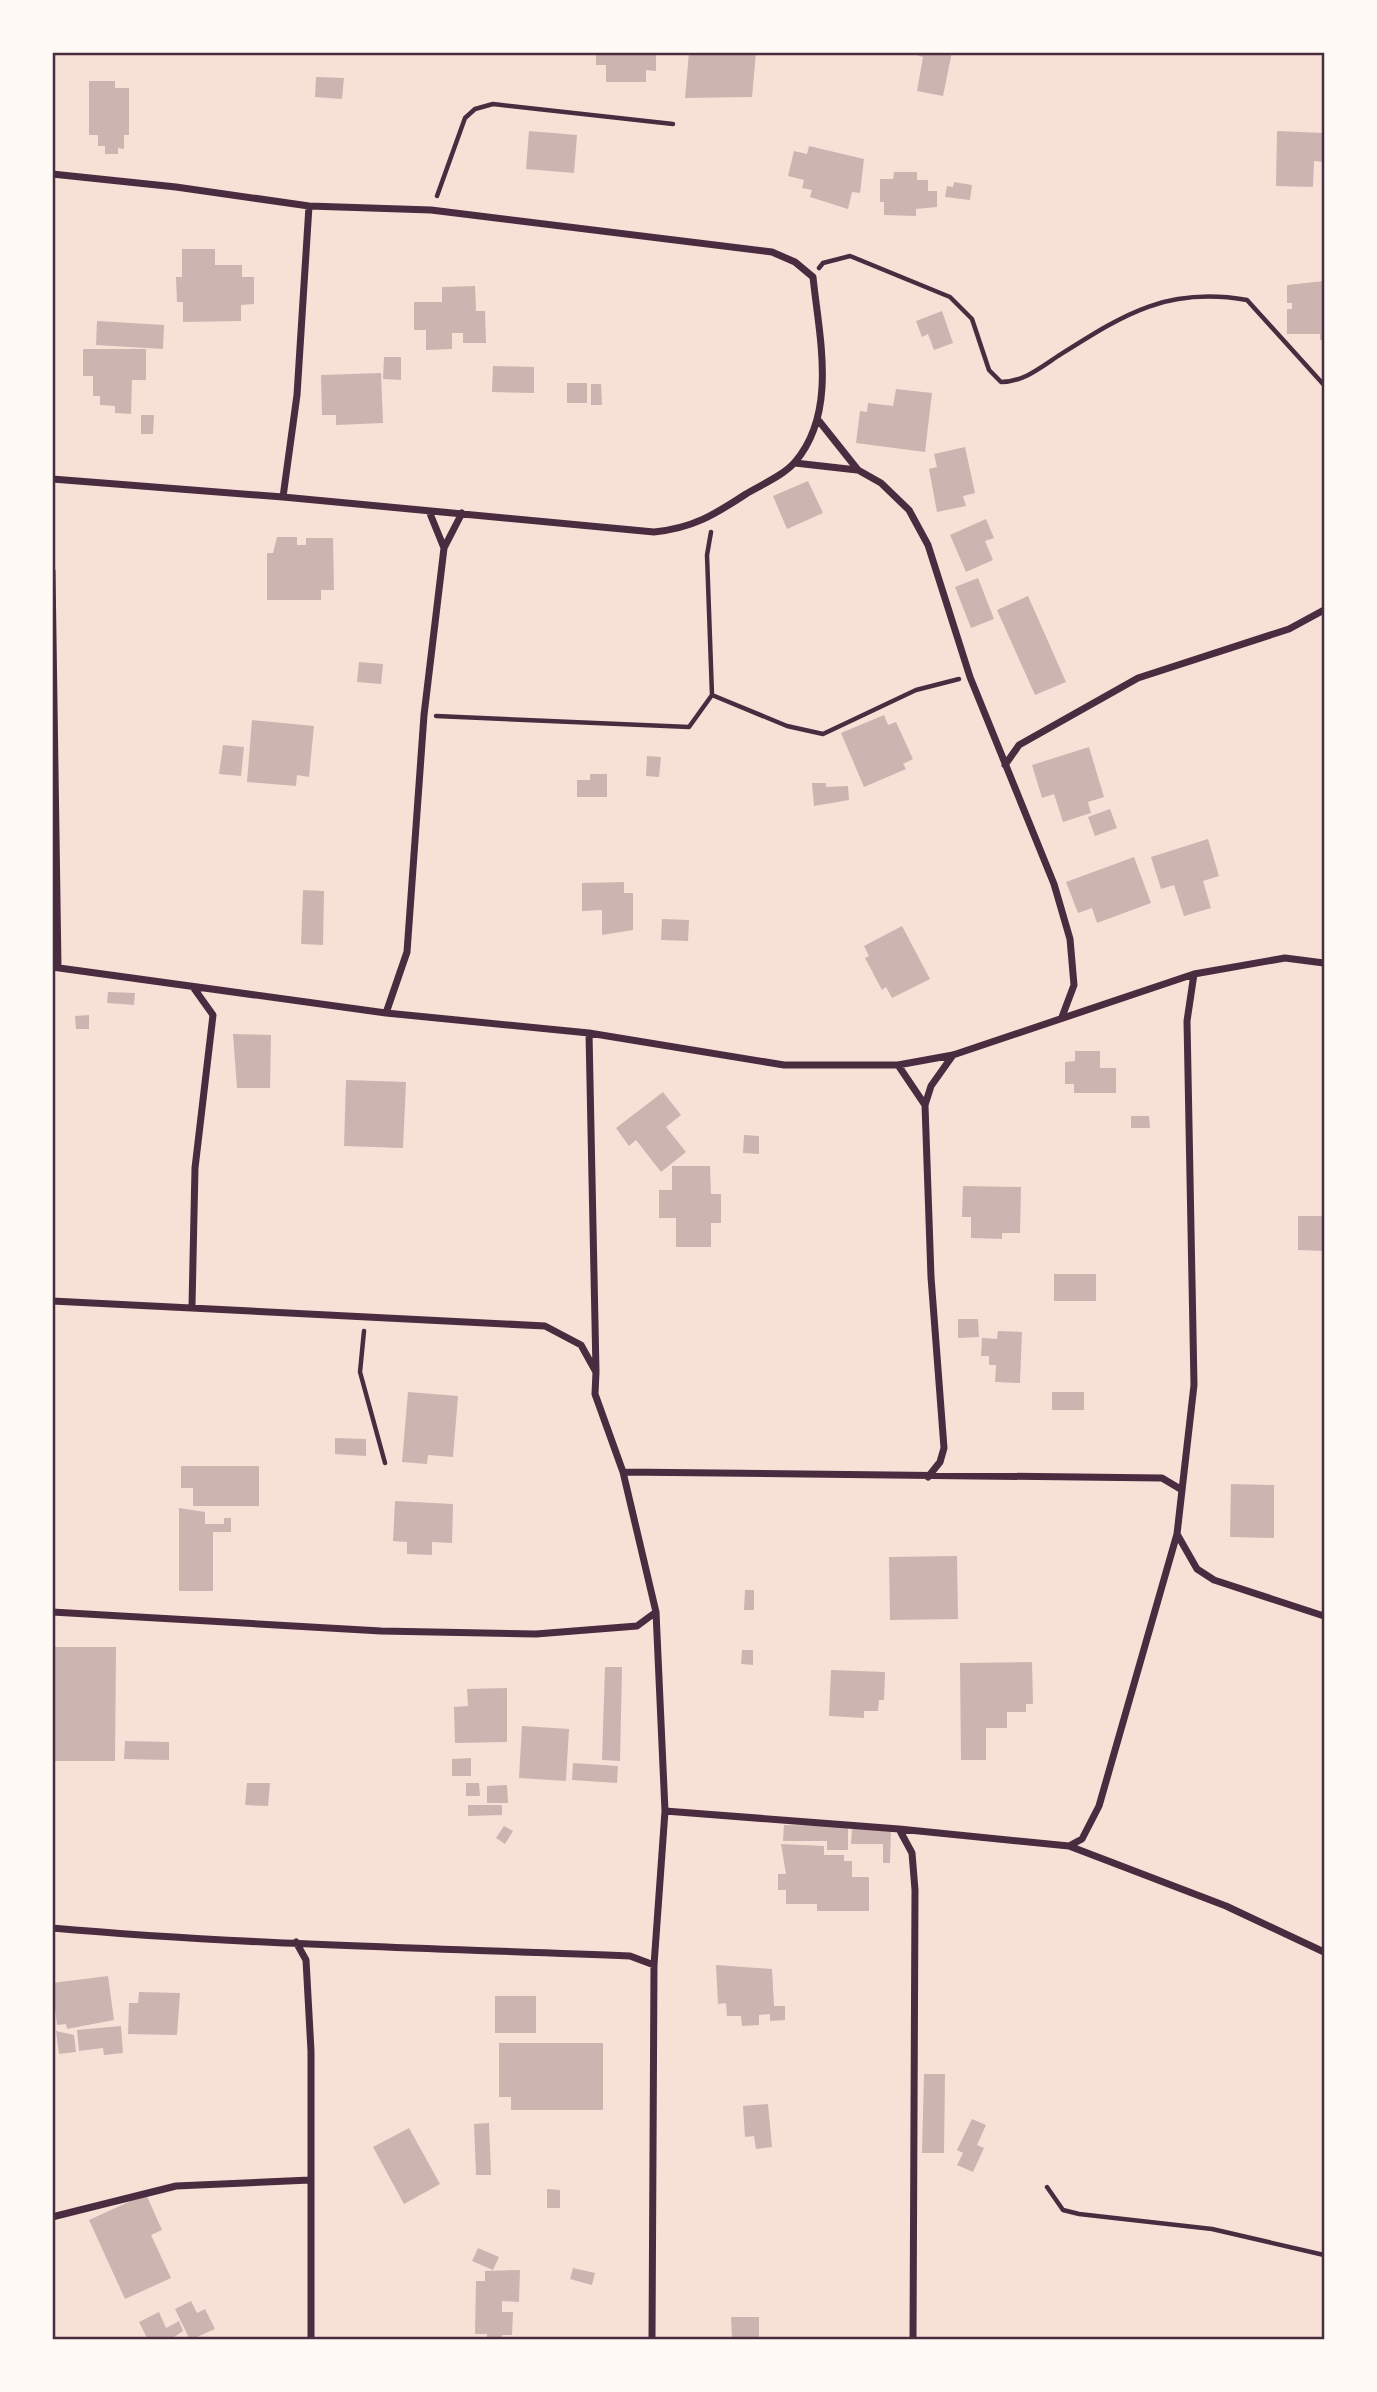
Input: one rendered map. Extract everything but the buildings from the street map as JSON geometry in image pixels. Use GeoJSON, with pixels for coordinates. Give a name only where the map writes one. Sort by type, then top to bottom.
{"type":"FeatureCollection","features":[{"type":"Feature","properties":{"kind":"street"},"geometry":{"type":"LineString","coordinates":[[52,174],[176,187],[309,206],[431,210],[772,253],[795,262],[813,277],[822,366],[819,421],[794,463],[713,516],[684,529],[654,532],[283,497],[52,479]]}},
{"type":"Feature","properties":{"kind":"street"},"geometry":{"type":"LineString","coordinates":[[283,497],[297,395],[309,206]]}},
{"type":"Feature","properties":{"kind":"street"},"geometry":{"type":"LineString","coordinates":[[819,421],[858,470],[881,483],[909,510],[928,545],[970,677],[1054,884],[1070,939],[1074,985],[1062,1017]]}},
{"type":"Feature","properties":{"kind":"street"},"geometry":{"type":"LineString","coordinates":[[794,463],[858,470]]}},
{"type":"Feature","properties":{"kind":"street"},"geometry":{"type":"LineString","coordinates":[[429,511],[444,548]]}},
{"type":"Feature","properties":{"kind":"street"},"geometry":{"type":"LineString","coordinates":[[386,1013],[407,952],[424,715],[444,548],[462,513]]}},
{"type":"Feature","properties":{"kind":"street"},"geometry":{"type":"LineString","coordinates":[[52,571],[55,967],[386,1013],[589,1032],[784,1065],[898,1065],[953,1055],[1194,974],[1286,958],[1325,964]]}},
{"type":"Feature","properties":{"kind":"street"},"geometry":{"type":"LineString","coordinates":[[1005,765],[1019,745],[1138,678],[1289,629],[1325,610]]}},
{"type":"Feature","properties":{"kind":"street"},"geometry":{"type":"LineString","coordinates":[[1069,1846],[1082,1839],[1099,1807],[1177,1534],[1194,1385],[1187,1021],[1194,974]]}},
{"type":"Feature","properties":{"kind":"street"},"geometry":{"type":"LineString","coordinates":[[192,1306],[195,1168],[213,1015],[193,987]]}},
{"type":"Feature","properties":{"kind":"street"},"geometry":{"type":"LineString","coordinates":[[589,1032],[596,1394],[623,1472],[656,1612],[665,1811],[654,1965],[652,2340]]}},
{"type":"Feature","properties":{"kind":"street"},"geometry":{"type":"LineString","coordinates":[[928,1477],[940,1462],[944,1448],[930,1277],[925,1105],[930,1086],[953,1055]]}},
{"type":"Feature","properties":{"kind":"street"},"geometry":{"type":"LineString","coordinates":[[898,1065],[925,1105]]}},
{"type":"Feature","properties":{"kind":"street"},"geometry":{"type":"LineString","coordinates":[[52,1301],[545,1326],[581,1345],[596,1372]]}},
{"type":"Feature","properties":{"kind":"street"},"geometry":{"type":"LineString","coordinates":[[623,1472],[1162,1478],[1182,1490]]}},
{"type":"Feature","properties":{"kind":"street"},"geometry":{"type":"LineString","coordinates":[[1177,1534],[1197,1569],[1214,1580],[1325,1616]]}},
{"type":"Feature","properties":{"kind":"street"},"geometry":{"type":"LineString","coordinates":[[52,1612],[381,1631],[536,1634],[637,1626],[656,1612]]}},
{"type":"Feature","properties":{"kind":"street"},"geometry":{"type":"LineString","coordinates":[[665,1811],[900,1829],[1069,1846],[1226,1906],[1325,1952]]}},
{"type":"Feature","properties":{"kind":"street"},"geometry":{"type":"LineString","coordinates":[[900,1829],[912,1853],[915,1890],[913,2340]]}},
{"type":"Feature","properties":{"kind":"street"},"geometry":{"type":"LineString","coordinates":[[52,1928],[198,1941],[296,1942],[629,1956],[654,1965]]}},
{"type":"Feature","properties":{"kind":"street"},"geometry":{"type":"LineString","coordinates":[[296,1942],[306,1960],[311,2050],[311,2340]]}},
{"type":"Feature","properties":{"kind":"street"},"geometry":{"type":"LineString","coordinates":[[52,2217],[176,2186],[310,2180]]}},
{"type":"Feature","properties":{"kind":"path"},"geometry":{"type":"LineString","coordinates":[[431,210],[465,118],[475,109],[493,104],[673,124]]}},
{"type":"Feature","properties":{"kind":"path"},"geometry":{"type":"LineString","coordinates":[[813,277],[823,263],[850,256],[950,296],[972,319],[989,370],[1001,382],[1014,382],[1022,378],[1122,315],[1154,303],[1186,298],[1247,300],[1325,385]]}},
{"type":"Feature","properties":{"kind":"path"},"geometry":{"type":"LineString","coordinates":[[424,715],[689,727],[712,695],[707,555],[713,516]]}},
{"type":"Feature","properties":{"kind":"path"},"geometry":{"type":"LineString","coordinates":[[712,695],[787,726],[823,734],[916,690],[970,677]]}},
{"type":"Feature","properties":{"kind":"path"},"geometry":{"type":"LineString","coordinates":[[366,1316],[360,1372],[385,1463]]}},
{"type":"Feature","properties":{"kind":"path"},"geometry":{"type":"LineString","coordinates":[[1046,2187],[1063,2210],[1079,2214],[1212,2229],[1325,2255]]}}]}
